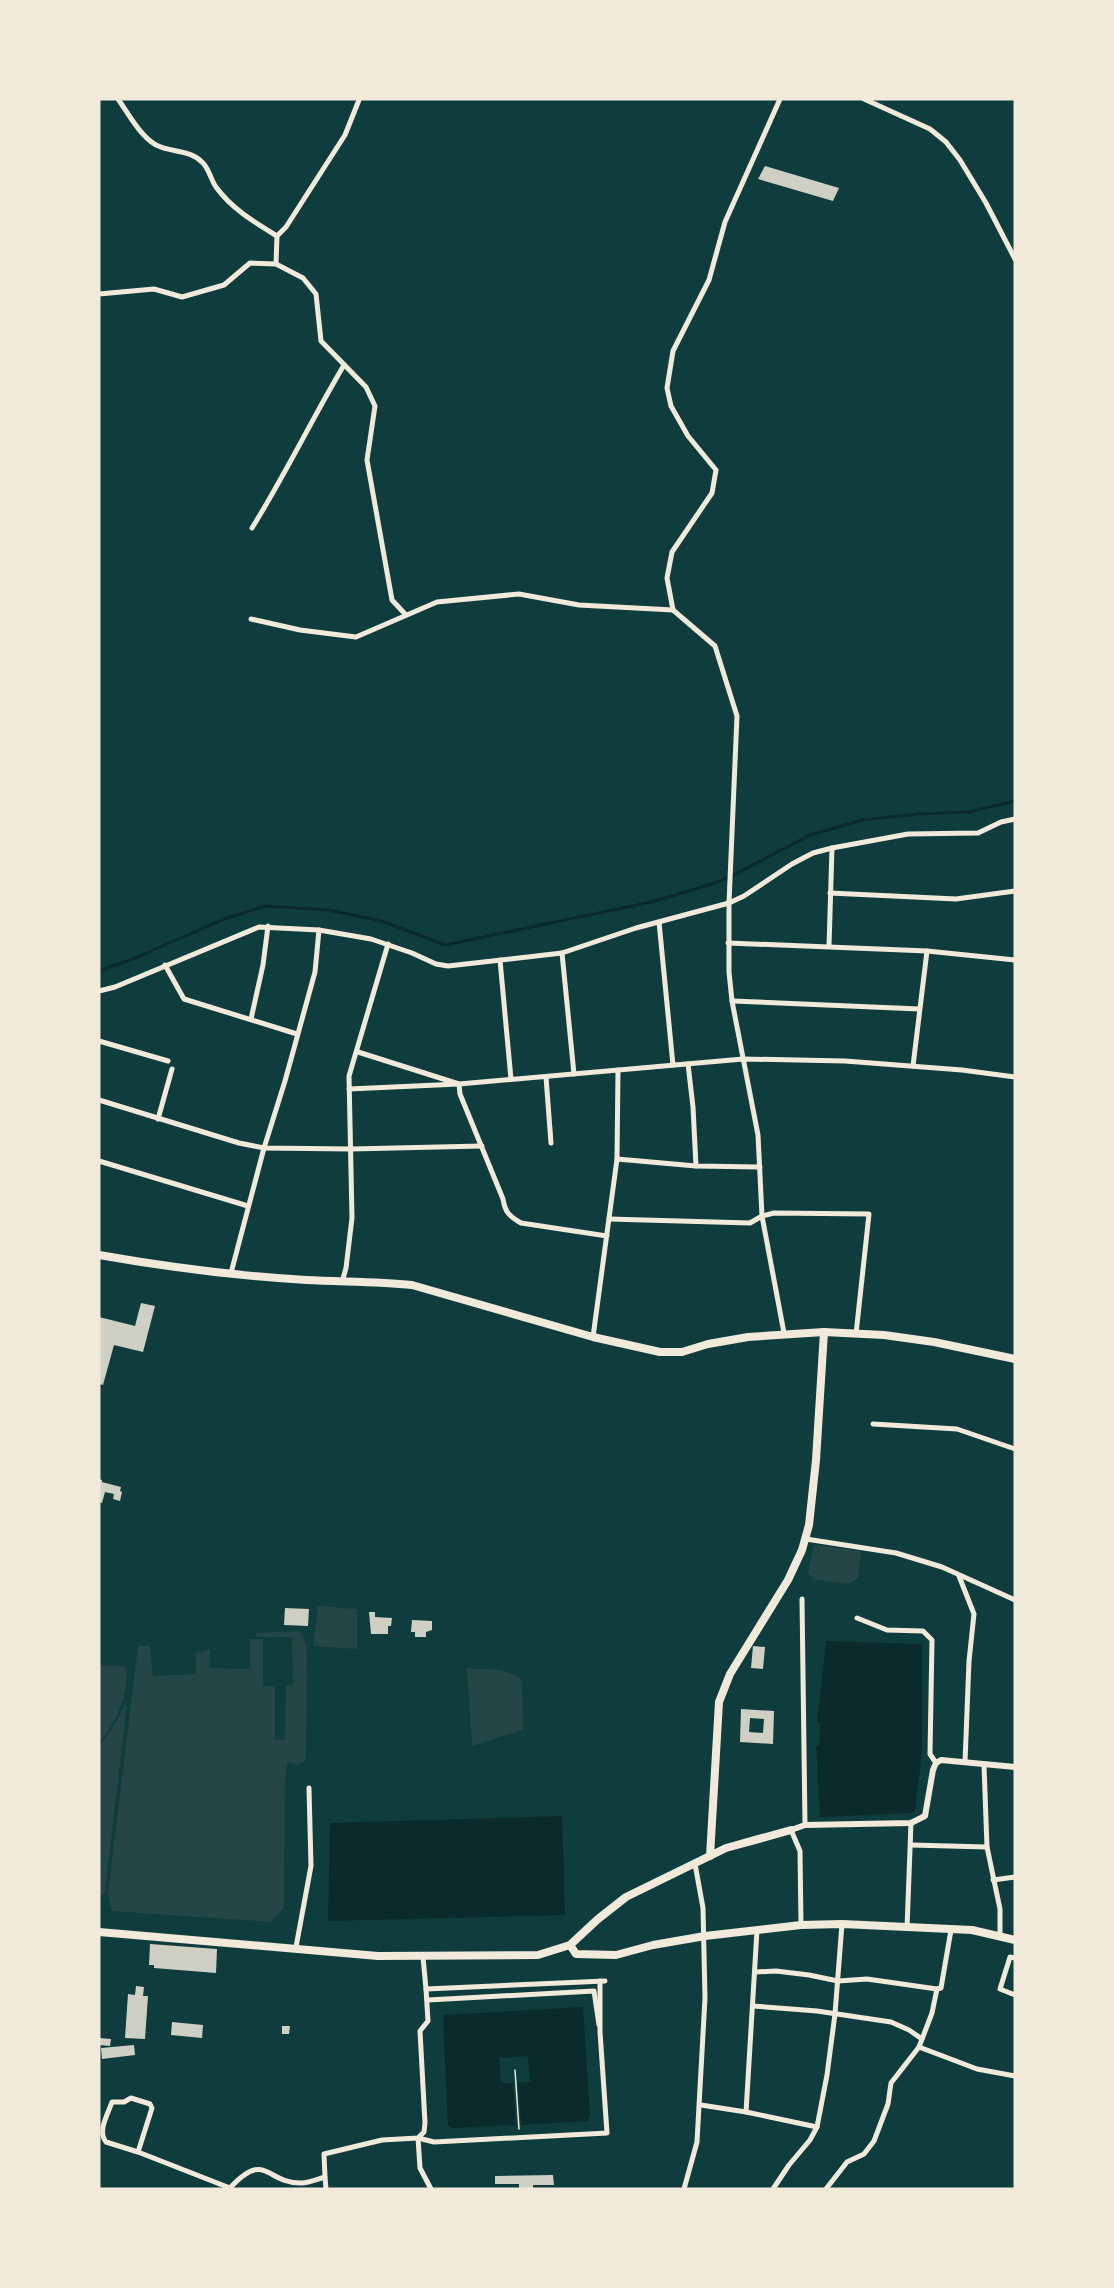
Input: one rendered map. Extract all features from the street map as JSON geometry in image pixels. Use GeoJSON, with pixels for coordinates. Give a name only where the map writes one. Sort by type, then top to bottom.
{"type":"FeatureCollection","features":[{"type":"Feature","properties":{"kind":"main road"},"geometry":{"type":"LineString","coordinates":[[99,1255],[231,1273],[412,1285],[593,1336],[669,1353],[748,1336],[824,1332],[934,1342],[1015,1359]]}},
{"type":"Feature","properties":{"kind":"main road"},"geometry":{"type":"LineString","coordinates":[[710,1856],[719,1702],[730,1674],[788,1580],[806,1539],[816,1460],[824,1332]]}},
{"type":"Feature","properties":{"kind":"main road"},"geometry":{"type":"LineString","coordinates":[[99,1932],[296,1947],[378,1956],[538,1955],[570,1945],[598,1918],[626,1897],[726,1848],[790,1830]]}},
{"type":"Feature","properties":{"kind":"main road"},"geometry":{"type":"LineString","coordinates":[[570,1945],[576,1954],[616,1955],[653,1945],[705,1936],[801,1925],[842,1924],[907,1929],[972,1930],[1015,1940]]}},
{"type":"Feature","properties":{"kind":"street"},"geometry":{"type":"LineString","coordinates":[[118,99],[141,131],[154,144],[166,149],[191,153],[204,164],[215,186],[233,207],[277,236]]}},
{"type":"Feature","properties":{"kind":"street"},"geometry":{"type":"LineString","coordinates":[[276,264],[277,236],[286,227],[345,135],[359,99]]}},
{"type":"Feature","properties":{"kind":"street"},"geometry":{"type":"LineString","coordinates":[[780,99],[725,222],[709,280],[673,351],[667,388],[671,406],[688,436],[716,470],[712,493],[672,552],[667,579],[674,610],[715,646],[736,716],[728,943],[732,1001],[758,1135],[762,1216],[784,1333]]}},
{"type":"Feature","properties":{"kind":"street"},"geometry":{"type":"LineString","coordinates":[[864,99],[930,129],[946,142],[960,160],[986,203],[1015,259]]}},
{"type":"Feature","properties":{"kind":"street"},"geometry":{"type":"LineString","coordinates":[[99,294],[154,289],[182,297],[224,285],[250,263],[276,264],[303,278],[316,294],[321,341],[366,387],[375,406],[367,460],[392,600],[406,615]]}},
{"type":"Feature","properties":{"kind":"street"},"geometry":{"type":"LineString","coordinates":[[252,528],[344,365]]}},
{"type":"Feature","properties":{"kind":"street"},"geometry":{"type":"LineString","coordinates":[[251,619],[300,630],[356,637],[437,602],[519,594],[579,605],[674,610]]}},
{"type":"Feature","properties":{"kind":"street"},"geometry":{"type":"LineString","coordinates":[[99,991],[115,987],[241,933],[268,926],[319,930],[361,937],[388,944],[436,964],[448,966],[562,953],[659,922],[729,903],[813,853],[908,834],[978,833],[1001,822],[1015,819]]}},
{"type":"Feature","properties":{"kind":"street"},"geometry":{"type":"LineString","coordinates":[[829,946],[832,848]]}},
{"type":"Feature","properties":{"kind":"street"},"geometry":{"type":"LineString","coordinates":[[830,892],[956,898],[1015,891]]}},
{"type":"Feature","properties":{"kind":"street"},"geometry":{"type":"LineString","coordinates":[[659,922],[673,1065]]}},
{"type":"Feature","properties":{"kind":"street"},"geometry":{"type":"LineString","coordinates":[[251,1019],[263,965],[268,926]]}},
{"type":"Feature","properties":{"kind":"street"},"geometry":{"type":"LineString","coordinates":[[231,1273],[264,1148],[315,972],[319,930]]}},
{"type":"Feature","properties":{"kind":"street"},"geometry":{"type":"LineString","coordinates":[[728,943],[927,951],[1015,960]]}},
{"type":"Feature","properties":{"kind":"street"},"geometry":{"type":"LineString","coordinates":[[342,1282],[352,1218],[349,1076],[358,1052],[388,944]]}},
{"type":"Feature","properties":{"kind":"street"},"geometry":{"type":"LineString","coordinates":[[913,1066],[927,951]]}},
{"type":"Feature","properties":{"kind":"street"},"geometry":{"type":"LineString","coordinates":[[562,953],[574,1074]]}},
{"type":"Feature","properties":{"kind":"street"},"geometry":{"type":"LineString","coordinates":[[500,960],[511,1079]]}},
{"type":"Feature","properties":{"kind":"street"},"geometry":{"type":"LineString","coordinates":[[165,965],[184,999],[297,1034]]}},
{"type":"Feature","properties":{"kind":"street"},"geometry":{"type":"LineString","coordinates":[[732,1001],[919,1009]]}},
{"type":"Feature","properties":{"kind":"street"},"geometry":{"type":"LineString","coordinates":[[99,1041],[168,1061]]}},
{"type":"Feature","properties":{"kind":"street"},"geometry":{"type":"LineString","coordinates":[[358,1052],[459,1084]]}},
{"type":"Feature","properties":{"kind":"street"},"geometry":{"type":"LineString","coordinates":[[349,1089],[459,1084],[744,1059],[845,1061],[1015,1077]]}},
{"type":"Feature","properties":{"kind":"street"},"geometry":{"type":"LineString","coordinates":[[688,1064],[696,1166]]}},
{"type":"Feature","properties":{"kind":"street"},"geometry":{"type":"LineString","coordinates":[[158,1119],[172,1070]]}},
{"type":"Feature","properties":{"kind":"street"},"geometry":{"type":"LineString","coordinates":[[593,1336],[617,1160],[618,1070]]}},
{"type":"Feature","properties":{"kind":"street"},"geometry":{"type":"LineString","coordinates":[[546,1077],[551,1143]]}},
{"type":"Feature","properties":{"kind":"street"},"geometry":{"type":"LineString","coordinates":[[459,1084],[460,1094],[509,1216],[521,1223],[607,1236]]}},
{"type":"Feature","properties":{"kind":"street"},"geometry":{"type":"LineString","coordinates":[[99,1100],[264,1148],[482,1146]]}},
{"type":"Feature","properties":{"kind":"street"},"geometry":{"type":"LineString","coordinates":[[617,1160],[696,1166],[760,1167]]}},
{"type":"Feature","properties":{"kind":"street"},"geometry":{"type":"LineString","coordinates":[[99,1161],[248,1206]]}},
{"type":"Feature","properties":{"kind":"street"},"geometry":{"type":"LineString","coordinates":[[609,1219],[750,1223],[762,1216],[774,1213],[869,1214],[856,1334]]}},
{"type":"Feature","properties":{"kind":"street"},"geometry":{"type":"LineString","coordinates":[[873,1424],[957,1429],[1015,1449]]}},
{"type":"Feature","properties":{"kind":"street"},"geometry":{"type":"LineString","coordinates":[[806,1539],[896,1553],[959,1575],[1015,1600]]}},
{"type":"Feature","properties":{"kind":"street"},"geometry":{"type":"LineString","coordinates":[[959,1575],[974,1614],[969,1661],[965,1762]]}},
{"type":"Feature","properties":{"kind":"street"},"geometry":{"type":"LineString","coordinates":[[802,1599],[805,1825]]}},
{"type":"Feature","properties":{"kind":"street"},"geometry":{"type":"LineString","coordinates":[[801,1925],[800,1851],[790,1830],[805,1825],[911,1823],[925,1816],[936,1762],[930,1754],[932,1640],[924,1631],[887,1630],[857,1618]]}},
{"type":"Feature","properties":{"kind":"street"},"geometry":{"type":"LineString","coordinates":[[936,1762],[951,1760],[1015,1767]]}},
{"type":"Feature","properties":{"kind":"street"},"geometry":{"type":"LineString","coordinates":[[984,1765],[987,1847],[1000,1909],[1000,1937]]}},
{"type":"Feature","properties":{"kind":"street"},"geometry":{"type":"LineString","coordinates":[[296,1947],[311,1866],[309,1788]]}},
{"type":"Feature","properties":{"kind":"street"},"geometry":{"type":"LineString","coordinates":[[907,1929],[911,1823]]}},
{"type":"Feature","properties":{"kind":"street"},"geometry":{"type":"LineString","coordinates":[[911,1845],[987,1847]]}},
{"type":"Feature","properties":{"kind":"street"},"geometry":{"type":"LineString","coordinates":[[684,2189],[698,2142],[705,1998],[703,1908],[695,1864]]}},
{"type":"Feature","properties":{"kind":"street"},"geometry":{"type":"LineString","coordinates":[[993,1880],[1015,1877]]}},
{"type":"Feature","properties":{"kind":"street"},"geometry":{"type":"LineString","coordinates":[[775,2188],[817,2127],[835,2014],[842,1924]]}},
{"type":"Feature","properties":{"kind":"street"},"geometry":{"type":"LineString","coordinates":[[746,2112],[757,1930]]}},
{"type":"Feature","properties":{"kind":"street"},"geometry":{"type":"LineString","coordinates":[[755,1972],[776,1971],[838,1981],[867,1979],[937,1989],[941,1988],[951,1930]]}},
{"type":"Feature","properties":{"kind":"street"},"geometry":{"type":"LineString","coordinates":[[423,1957],[428,2021],[420,2031],[425,2123],[424,2132],[418,2138],[420,2168],[431,2189]]}},
{"type":"Feature","properties":{"kind":"street"},"geometry":{"type":"LineString","coordinates":[[1015,1958],[1010,1957],[1000,1989],[1015,1995]]}},
{"type":"Feature","properties":{"kind":"street"},"geometry":{"type":"LineString","coordinates":[[426,1989],[602,1981],[600,2032]]}},
{"type":"Feature","properties":{"kind":"street"},"geometry":{"type":"LineString","coordinates":[[826,2189],[847,2162],[864,2154],[874,2141],[888,2104],[891,2084],[919,2047],[932,2013],[937,1989]]}},
{"type":"Feature","properties":{"kind":"street"},"geometry":{"type":"LineString","coordinates":[[326,2189],[324,2154],[382,2140],[418,2138],[434,2142],[607,2133],[600,2032],[594,1990],[428,2000]]}},
{"type":"Feature","properties":{"kind":"street"},"geometry":{"type":"LineString","coordinates":[[753,2006],[891,2022],[922,2039]]}},
{"type":"Feature","properties":{"kind":"street"},"geometry":{"type":"LineString","coordinates":[[919,2047],[976,2069],[1015,2076]]}},
{"type":"Feature","properties":{"kind":"street"},"geometry":{"type":"LineString","coordinates":[[138,2152],[152,2108],[150,2104],[132,2098],[124,2102],[112,2102],[102,2131],[102,2138],[106,2142],[230,2188],[242,2176],[255,2169],[268,2170],[284,2179],[302,2183],[325,2177]]}},
{"type":"Feature","properties":{"kind":"street"},"geometry":{"type":"LineString","coordinates":[[700,2105],[817,2127]]}},
{"type":"Feature","properties":{"kind":"path"},"geometry":{"type":"LineString","coordinates":[[515,2070],[519,2130]]}},
{"type":"Feature","properties":{"kind":"shaded area"},"geometry":{"type":"Polygon","coordinates":[[[814,1545],[861,1551],[858,1578],[848,1584],[815,1580],[808,1573],[814,1545]]]}},
{"type":"Feature","properties":{"kind":"shaded area"},"geometry":{"type":"Polygon","coordinates":[[[318,1606],[357,1609],[357,1649],[313,1646],[318,1606]]]}},
{"type":"Feature","properties":{"kind":"shaded area"},"geometry":{"type":"Polygon","coordinates":[[[299,1631],[303,1635],[307,1651],[306,1758],[304,1762],[297,1764],[287,1762],[284,1907],[271,1922],[112,1911],[108,1893],[138,1646],[150,1646],[153,1676],[196,1674],[196,1653],[210,1649],[210,1668],[250,1669],[250,1639],[263,1639],[263,1686],[275,1686],[275,1740],[285,1740],[286,1686],[293,1684],[292,1637],[256,1637],[256,1633],[299,1631]]]}},
{"type":"Feature","properties":{"kind":"shaded area"},"geometry":{"type":"Polygon","coordinates":[[[826,1641],[922,1644],[922,1752],[915,1810],[912,1813],[820,1817],[816,1746],[819,1746],[820,1723],[817,1723],[826,1641]]]}},
{"type":"Feature","properties":{"kind":"shaded area"},"geometry":{"type":"Polygon","coordinates":[[[99,1665],[125,1666],[126,1686],[121,1707],[99,1743],[99,1665]]]}},
{"type":"Feature","properties":{"kind":"shaded area"},"geometry":{"type":"Polygon","coordinates":[[[467,1668],[503,1671],[522,1680],[523,1730],[472,1746],[467,1668]]]}},
{"type":"Feature","properties":{"kind":"shaded area"},"geometry":{"type":"Polygon","coordinates":[[[127,1702],[105,1893],[99,1897],[99,1746],[112,1729],[127,1702]]]}},
{"type":"Feature","properties":{"kind":"shaded area"},"geometry":{"type":"Polygon","coordinates":[[[562,1816],[565,1915],[328,1921],[330,1823],[562,1816]]]}},
{"type":"Feature","properties":{"kind":"shaded area"},"geometry":{"type":"Polygon","coordinates":[[[583,2007],[590,2115],[587,2121],[521,2125],[518,2082],[530,2082],[528,2056],[499,2058],[501,2083],[513,2083],[516,2125],[452,2128],[448,2125],[443,2019],[445,2015],[583,2007]]]}},
{"type":"Feature","properties":{"kind":"building"},"geometry":{"type":"Polygon","coordinates":[[[765,166],[839,188],[833,201],[758,179],[765,166]]]}},
{"type":"Feature","properties":{"kind":"building"},"geometry":{"type":"Polygon","coordinates":[[[141,1303],[155,1306],[143,1352],[114,1345],[103,1385],[99,1384],[99,1317],[135,1326],[141,1303]]]}},
{"type":"Feature","properties":{"kind":"building"},"geometry":{"type":"Polygon","coordinates":[[[99,1479],[121,1487],[120,1501],[113,1499],[114,1494],[105,1492],[102,1503],[99,1502],[99,1479]]]}},
{"type":"Feature","properties":{"kind":"building"},"geometry":{"type":"Polygon","coordinates":[[[285,1608],[309,1609],[308,1626],[284,1625],[285,1608]]]}},
{"type":"Feature","properties":{"kind":"building"},"geometry":{"type":"Polygon","coordinates":[[[369,1612],[375,1612],[375,1617],[392,1618],[391,1626],[388,1626],[388,1634],[371,1634],[369,1612]]]}},
{"type":"Feature","properties":{"kind":"building"},"geometry":{"type":"Polygon","coordinates":[[[412,1620],[432,1621],[432,1630],[426,1632],[426,1637],[415,1637],[415,1632],[411,1632],[412,1620]]]}},
{"type":"Feature","properties":{"kind":"building"},"geometry":{"type":"Polygon","coordinates":[[[753,1646],[765,1647],[763,1669],[751,1668],[753,1646]]]}},
{"type":"Feature","properties":{"kind":"building"},"geometry":{"type":"Polygon","coordinates":[[[741,1709],[774,1711],[773,1744],[740,1742],[741,1709]],[[750,1718],[749,1732],[763,1733],[764,1719],[750,1718]]]}},
{"type":"Feature","properties":{"kind":"building"},"geometry":{"type":"Polygon","coordinates":[[[150,1944],[217,1949],[216,1973],[154,1968],[154,1965],[149,1965],[150,1944]]]}},
{"type":"Feature","properties":{"kind":"building"},"geometry":{"type":"Polygon","coordinates":[[[136,1986],[144,1987],[143,1996],[148,1996],[145,2039],[125,2038],[128,1994],[135,1995],[136,1986]]]}},
{"type":"Feature","properties":{"kind":"building"},"geometry":{"type":"Polygon","coordinates":[[[172,2022],[203,2025],[202,2038],[171,2035],[172,2022]]]}},
{"type":"Feature","properties":{"kind":"building"},"geometry":{"type":"Polygon","coordinates":[[[282,2026],[290,2026],[289,2034],[282,2034],[282,2026]]]}},
{"type":"Feature","properties":{"kind":"building"},"geometry":{"type":"Polygon","coordinates":[[[99,2038],[111,2039],[110,2046],[99,2045],[99,2038]]]}},
{"type":"Feature","properties":{"kind":"building"},"geometry":{"type":"Polygon","coordinates":[[[134,2045],[135,2055],[102,2059],[101,2048],[134,2045]]]}},
{"type":"Feature","properties":{"kind":"building"},"geometry":{"type":"Polygon","coordinates":[[[553,2175],[554,2185],[533,2185],[533,2189],[519,2189],[519,2184],[495,2184],[495,2176],[553,2175]]]}},
{"type":"Feature","properties":{"kind":"waterway"},"geometry":{"type":"LineString","coordinates":[[99,971],[133,959],[224,919],[265,906],[328,910],[382,921],[445,945],[651,902],[712,884],[810,835],[863,820],[918,814],[969,812],[1015,801]]}}]}
